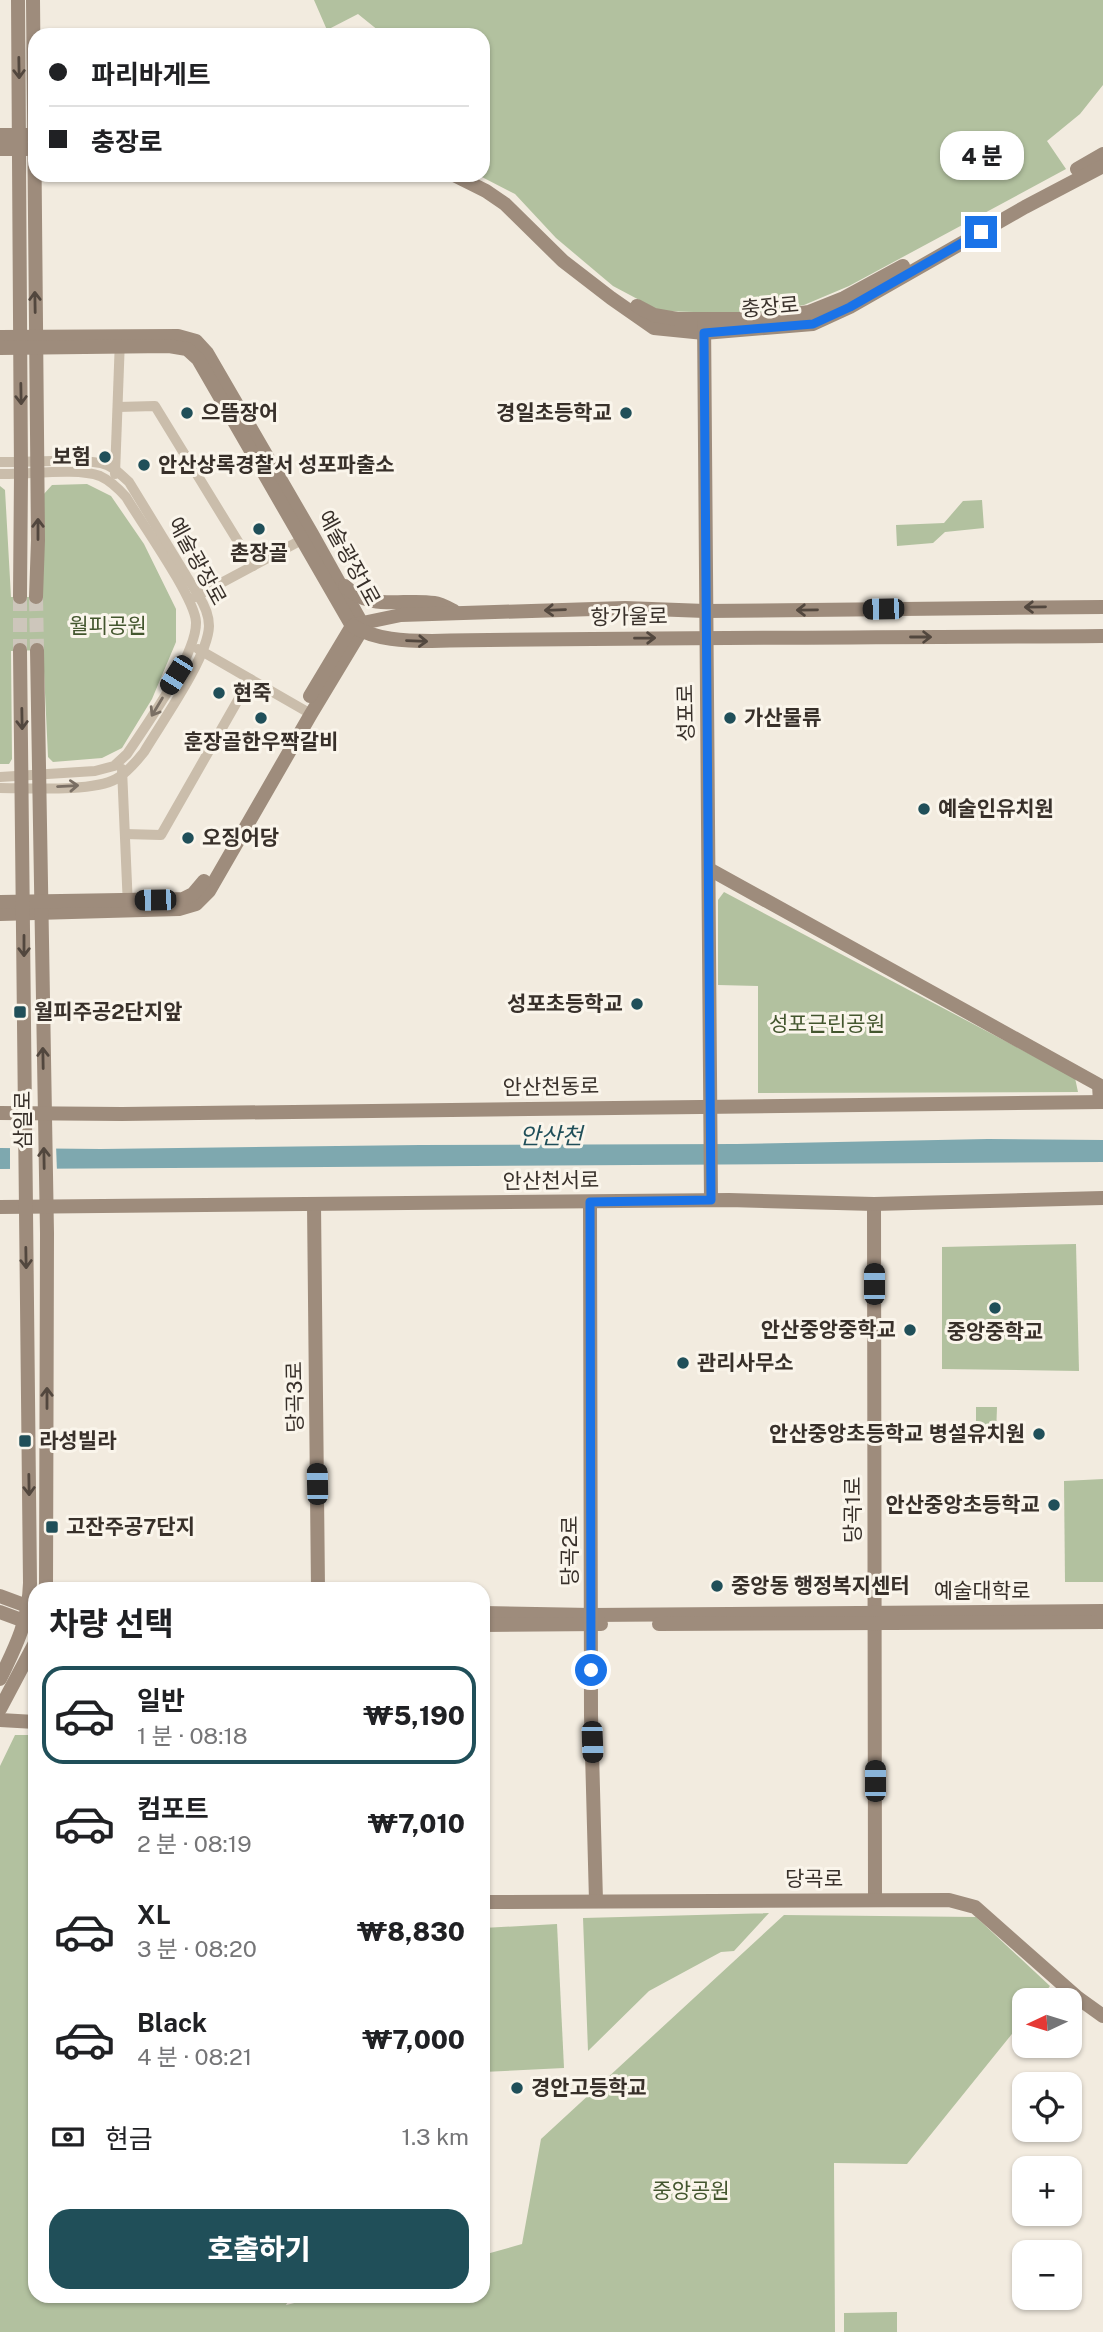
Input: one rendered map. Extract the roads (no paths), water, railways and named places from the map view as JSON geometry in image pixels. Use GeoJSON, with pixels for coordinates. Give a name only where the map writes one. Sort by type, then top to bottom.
{"type":"FeatureCollection","features":[{"type":"Feature","properties":{"kind":"street"},"geometry":{"type":"LineString","coordinates":[[18,0],[28,118]]}},
{"type":"Feature","properties":{"kind":"street"},"geometry":{"type":"LineString","coordinates":[[32,28],[33,0]]}},
{"type":"Feature","properties":{"kind":"street"},"geometry":{"type":"LineString","coordinates":[[0,135],[28,142]]}},
{"type":"Feature","properties":{"kind":"street"},"geometry":{"type":"LineString","coordinates":[[0,149],[28,142]]}},
{"type":"Feature","properties":{"kind":"street","name":"충장로"},"geometry":{"type":"LineString","coordinates":[[481,182],[514,202],[552,242],[614,293],[654,316],[704,326],[810,312],[1022,201],[1103,154]]}},
{"type":"Feature","properties":{"kind":"street","name":"충장로"},"geometry":{"type":"LineString","coordinates":[[468,182],[505,204],[563,261],[654,328],[813,324],[850,307],[1025,207],[1103,166]]}},
{"type":"Feature","properties":{"kind":"street"},"geometry":{"type":"LineString","coordinates":[[20,597],[21,469],[28,342],[30,182]]}},
{"type":"Feature","properties":{"kind":"street","name":"성포로"},"geometry":{"type":"LineString","coordinates":[[704,326],[711,1193]]}},
{"type":"Feature","properties":{"kind":"street","name":"예술광장1로"},"geometry":{"type":"LineString","coordinates":[[0,337],[28,342],[120,342],[187,349],[198,359],[307,536],[358,626]]}},
{"type":"Feature","properties":{"kind":"street"},"geometry":{"type":"LineString","coordinates":[[28,342],[38,467],[36,597]]}},
{"type":"Feature","properties":{"kind":"street","name":"예술광장1로"},"geometry":{"type":"LineString","coordinates":[[0,348],[28,342]]}},
{"type":"Feature","properties":{"kind":"street"},"geometry":{"type":"LineString","coordinates":[[38,467],[99,475],[115,484],[120,342]]}},
{"type":"Feature","properties":{"kind":"street"},"geometry":{"type":"LineString","coordinates":[[118,407],[155,406],[253,566]]}},
{"type":"Feature","properties":{"kind":"street"},"geometry":{"type":"LineString","coordinates":[[0,463],[21,469]]}},
{"type":"Feature","properties":{"kind":"street"},"geometry":{"type":"LineString","coordinates":[[0,474],[38,467],[106,464],[116,471]]}},
{"type":"Feature","properties":{"kind":"street","name":"예술광장로"},"geometry":{"type":"LineString","coordinates":[[0,788],[114,766],[127,754],[192,645],[196,620],[194,597],[129,482],[116,471]]}},
{"type":"Feature","properties":{"kind":"street","name":"예술광장로"},"geometry":{"type":"LineString","coordinates":[[40,781],[100,785],[117,778],[133,766],[144,752],[202,652],[209,623],[204,604],[194,597],[126,496],[115,484]]}},
{"type":"Feature","properties":{"kind":"street"},"geometry":{"type":"LineString","coordinates":[[194,597],[307,536]]}},
{"type":"Feature","properties":{"kind":"street","name":"예술광장1로"},"geometry":{"type":"LineString","coordinates":[[307,536],[333,572],[358,626]]}},
{"type":"Feature","properties":{"kind":"street","name":"항가울로"},"geometry":{"type":"LineString","coordinates":[[333,572],[356,597],[389,603],[430,603],[459,613]]}},
{"type":"Feature","properties":{"kind":"street","name":"항가울로"},"geometry":{"type":"LineString","coordinates":[[358,626],[401,615],[625,608],[705,611],[1103,607]]}},
{"type":"Feature","properties":{"kind":"street","name":"예술광장1로"},"geometry":{"type":"LineString","coordinates":[[0,902],[24,908],[128,906],[183,899],[193,894],[201,886],[358,626]]}},
{"type":"Feature","properties":{"kind":"street","name":"항가울로"},"geometry":{"type":"LineString","coordinates":[[358,626],[401,640],[432,641],[1103,636]]}},
{"type":"Feature","properties":{"kind":"street"},"geometry":{"type":"LineString","coordinates":[[192,645],[307,712]]}},
{"type":"Feature","properties":{"kind":"street","name":"삼일로"},"geometry":{"type":"LineString","coordinates":[[20,650],[32,1582]]}},
{"type":"Feature","properties":{"kind":"street","name":"삼일로"},"geometry":{"type":"LineString","coordinates":[[37,650],[46,1207],[46,1582]]}},
{"type":"Feature","properties":{"kind":"street"},"geometry":{"type":"LineString","coordinates":[[125,834],[160,835],[250,679]]}},
{"type":"Feature","properties":{"kind":"street"},"geometry":{"type":"LineString","coordinates":[[122,759],[128,906]]}},
{"type":"Feature","properties":{"kind":"street","name":"예술광장로"},"geometry":{"type":"LineString","coordinates":[[0,777],[23,782]]}},
{"type":"Feature","properties":{"kind":"street"},"geometry":{"type":"LineString","coordinates":[[709,870],[1100,1085],[1101,1102]]}},
{"type":"Feature","properties":{"kind":"street","name":"예술광장1로"},"geometry":{"type":"LineString","coordinates":[[0,914],[24,908]]}},
{"type":"Feature","properties":{"kind":"street","name":"안산천동로"},"geometry":{"type":"LineString","coordinates":[[0,1113],[24,1120],[44,1120],[711,1106],[1101,1102]]}},
{"type":"Feature","properties":{"kind":"street","name":"안산천서로"},"geometry":{"type":"LineString","coordinates":[[0,1208],[590,1202],[711,1193],[874,1204],[1103,1198]]}},
{"type":"Feature","properties":{"kind":"street","name":"당곡2로"},"geometry":{"type":"LineString","coordinates":[[590,1202],[591,1619],[596,1901]]}},
{"type":"Feature","properties":{"kind":"street","name":"당곡3로"},"geometry":{"type":"LineString","coordinates":[[314,1204],[318,1582]]}},
{"type":"Feature","properties":{"kind":"street","name":"당곡1로"},"geometry":{"type":"LineString","coordinates":[[874,1204],[874,1900]]}},
{"type":"Feature","properties":{"kind":"street"},"geometry":{"type":"LineString","coordinates":[[0,1596],[28,1606]]}},
{"type":"Feature","properties":{"kind":"street","name":"예술대학로"},"geometry":{"type":"LineString","coordinates":[[490,1625],[591,1619],[874,1617],[1103,1611]]}},
{"type":"Feature","properties":{"kind":"street"},"geometry":{"type":"LineString","coordinates":[[0,1612],[28,1623]]}},
{"type":"Feature","properties":{"kind":"street","name":"예술대학로"},"geometry":{"type":"LineString","coordinates":[[490,1613],[591,1619]]}},
{"type":"Feature","properties":{"kind":"street","name":"예술대학로"},"geometry":{"type":"LineString","coordinates":[[874,1617],[1103,1622]]}},
{"type":"Feature","properties":{"kind":"street","name":"삼일로"},"geometry":{"type":"LineString","coordinates":[[0,1679],[28,1628]]}},
{"type":"Feature","properties":{"kind":"street"},"geometry":{"type":"LineString","coordinates":[[0,1709],[28,1656]]}},
{"type":"Feature","properties":{"kind":"street"},"geometry":{"type":"LineString","coordinates":[[0,1720],[28,1722]]}},
{"type":"Feature","properties":{"kind":"street","name":"당곡로"},"geometry":{"type":"LineString","coordinates":[[490,1902],[949,1900],[975,1907],[1078,1998],[1103,2016]]}},
{"type":"Feature","properties":{"kind":"water"},"geometry":{"type":"Polygon","coordinates":[[[988,1139],[1103,1140],[1103,1162],[0,1169],[0,1148],[737,1144],[988,1139]]]}},
{"type":"Feature","properties":{"kind":"tunnel"},"geometry":{"type":"LineString","coordinates":[[20,597],[20,650]]}},
{"type":"Feature","properties":{"kind":"tunnel"},"geometry":{"type":"LineString","coordinates":[[36,597],[37,650]]}},
{"type":"Feature","properties":{"kind":"place","name":"으뜸장어"},"geometry":{"type":"Point","coordinates":[187,413]}},
{"type":"Feature","properties":{"kind":"place","name":"경일초등학교"},"geometry":{"type":"Point","coordinates":[626,413]}},
{"type":"Feature","properties":{"kind":"place","name":"보험"},"geometry":{"type":"Point","coordinates":[105,457]}},
{"type":"Feature","properties":{"kind":"place","name":"안산상록경찰서 성포파출소"},"geometry":{"type":"Point","coordinates":[144,465]}},
{"type":"Feature","properties":{"kind":"place","name":"촌장골"},"geometry":{"type":"Point","coordinates":[259,529]}},
{"type":"Feature","properties":{"kind":"place","name":"현죽"},"geometry":{"type":"Point","coordinates":[219,693]}},
{"type":"Feature","properties":{"kind":"place","name":"훈장골한우짝갈비"},"geometry":{"type":"Point","coordinates":[261,718]}},
{"type":"Feature","properties":{"kind":"place","name":"가산물류"},"geometry":{"type":"Point","coordinates":[730,718]}},
{"type":"Feature","properties":{"kind":"place","name":"예술인유치원"},"geometry":{"type":"Point","coordinates":[924,809]}},
{"type":"Feature","properties":{"kind":"place","name":"오징어당"},"geometry":{"type":"Point","coordinates":[188,838]}},
{"type":"Feature","properties":{"kind":"place","name":"성포초등학교"},"geometry":{"type":"Point","coordinates":[637,1004]}},
{"type":"Feature","properties":{"kind":"place","name":"월피주공2단지앞"},"geometry":{"type":"Point","coordinates":[20,1012]}},
{"type":"Feature","properties":{"kind":"place","name":"중앙중학교"},"geometry":{"type":"Point","coordinates":[995,1308]}},
{"type":"Feature","properties":{"kind":"place","name":"안산중앙중학교"},"geometry":{"type":"Point","coordinates":[910,1330]}},
{"type":"Feature","properties":{"kind":"place","name":"관리사무소"},"geometry":{"type":"Point","coordinates":[683,1363]}},
{"type":"Feature","properties":{"kind":"place","name":"안산중앙초등학교 병설유치원"},"geometry":{"type":"Point","coordinates":[1039,1434]}},
{"type":"Feature","properties":{"kind":"place","name":"라성빌라"},"geometry":{"type":"Point","coordinates":[25,1441]}},
{"type":"Feature","properties":{"kind":"place","name":"안산중앙초등학교"},"geometry":{"type":"Point","coordinates":[1054,1505]}},
{"type":"Feature","properties":{"kind":"place","name":"고잔주공7단지"},"geometry":{"type":"Point","coordinates":[52,1527]}},
{"type":"Feature","properties":{"kind":"place","name":"중앙동 행정복지센터"},"geometry":{"type":"Point","coordinates":[717,1586]}},
{"type":"Feature","properties":{"kind":"place","name":"경안고등학교"},"geometry":{"type":"Point","coordinates":[517,2088]}},
{"type":"Feature","properties":{"kind":"park label","name":"월피공원"},"geometry":{"type":"Point","coordinates":[108,626]}},
{"type":"Feature","properties":{"kind":"park label","name":"성포근린공원"},"geometry":{"type":"Point","coordinates":[827,1024]}},
{"type":"Feature","properties":{"kind":"park label","name":"중앙공원"},"geometry":{"type":"Point","coordinates":[691,2191]}},
{"type":"Feature","properties":{"kind":"water label","name":"안산천"},"geometry":{"type":"Point","coordinates":[551,1136]}}]}
